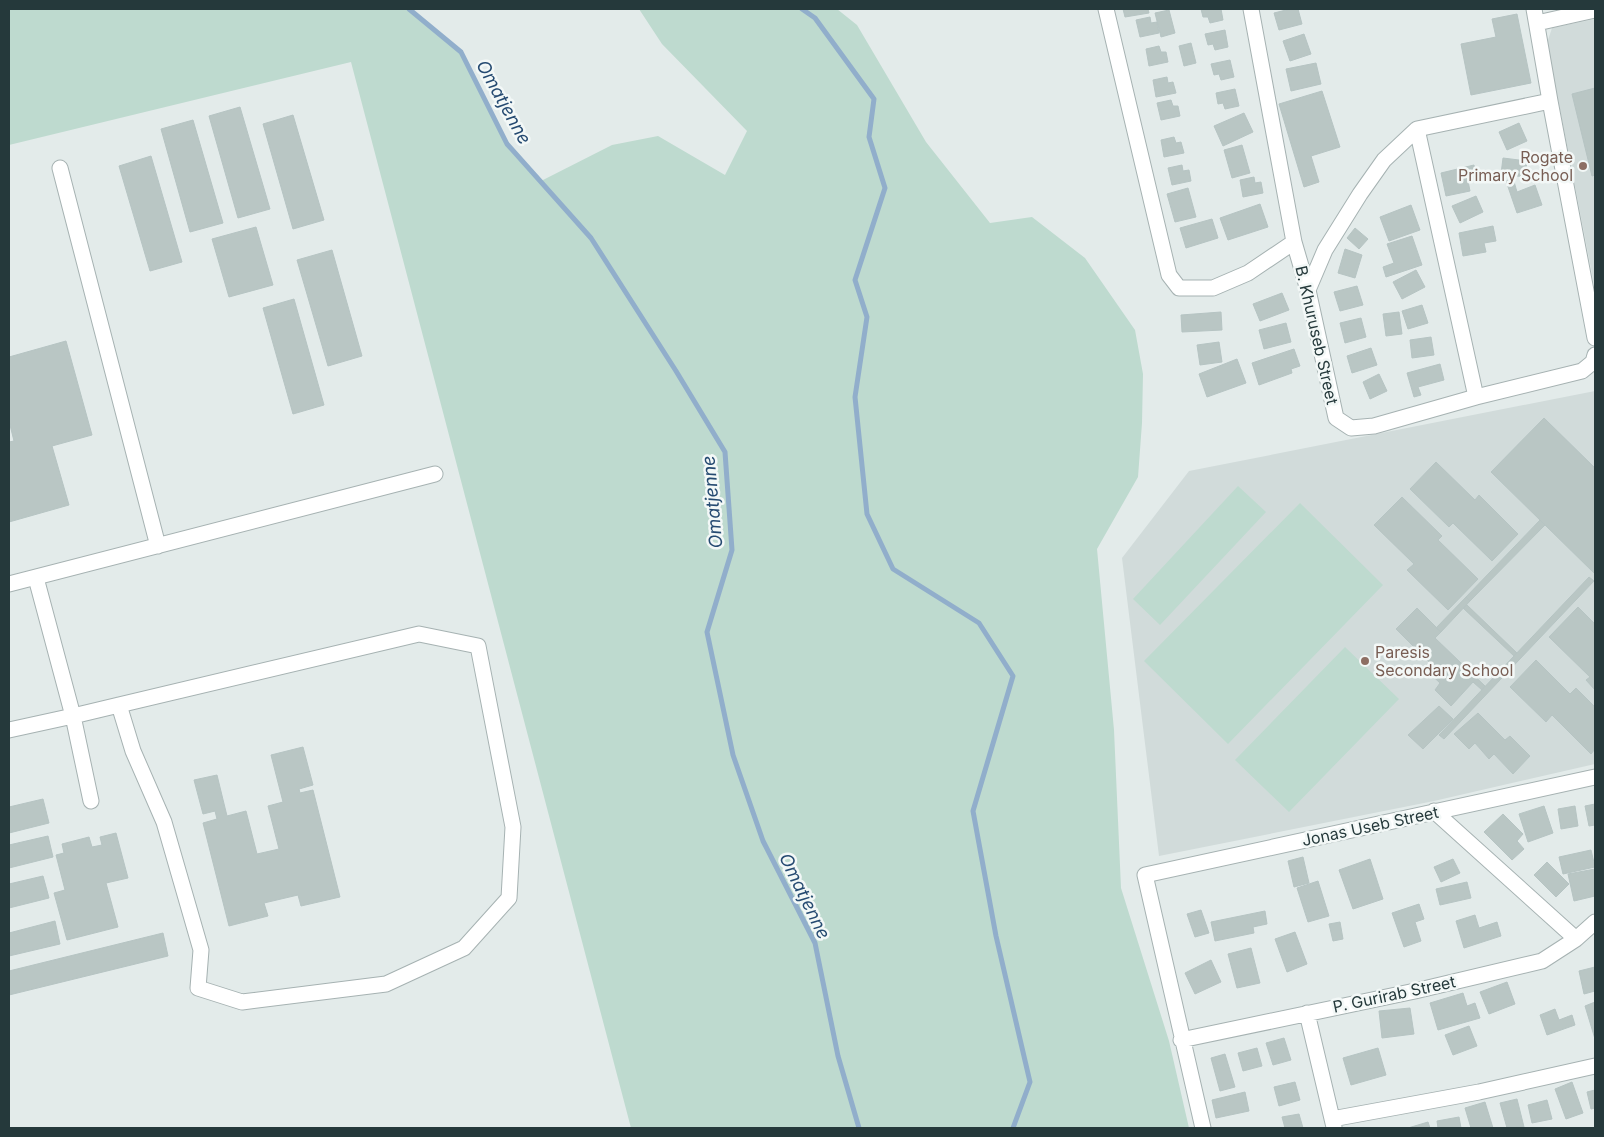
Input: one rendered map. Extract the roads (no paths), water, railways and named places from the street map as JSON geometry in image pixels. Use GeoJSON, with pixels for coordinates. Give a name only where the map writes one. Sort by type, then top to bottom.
{"type":"FeatureCollection","features":[{"type":"Feature","properties":{"kind":"street"},"geometry":{"type":"LineString","coordinates":[[1106,9],[1169,275],[1179,288],[1213,288],[1248,273],[1294,242]]}},
{"type":"Feature","properties":{"kind":"street","name":"B. Khuruseb Street"},"geometry":{"type":"LineString","coordinates":[[1251,9],[1294,242],[1308,290],[1336,418],[1351,428],[1374,426],[1476,397],[1582,371],[1593,362],[1595,356]]}},
{"type":"Feature","properties":{"kind":"street"},"geometry":{"type":"LineString","coordinates":[[1595,10],[1536,16],[1550,101],[1595,338]]}},
{"type":"Feature","properties":{"kind":"street"},"geometry":{"type":"LineString","coordinates":[[1308,290],[1325,250],[1360,194],[1384,160],[1417,129],[1550,101]]}},
{"type":"Feature","properties":{"kind":"street"},"geometry":{"type":"LineString","coordinates":[[1417,129],[1476,397]]}},
{"type":"Feature","properties":{"kind":"street"},"geometry":{"type":"LineString","coordinates":[[60,168],[158,546]]}},
{"type":"Feature","properties":{"kind":"street"},"geometry":{"type":"LineString","coordinates":[[9,584],[435,474]]}},
{"type":"Feature","properties":{"kind":"street"},"geometry":{"type":"LineString","coordinates":[[36,578],[73,716],[91,801]]}},
{"type":"Feature","properties":{"kind":"street"},"geometry":{"type":"LineString","coordinates":[[9,730],[419,634],[478,646],[513,827],[509,898],[464,948],[386,984],[242,1002],[198,988],[201,950],[164,822],[134,751],[119,705]]}},
{"type":"Feature","properties":{"kind":"street","name":"Jonas Useb Street"},"geometry":{"type":"LineString","coordinates":[[1182,1040],[1145,875],[1595,777]]}},
{"type":"Feature","properties":{"kind":"street"},"geometry":{"type":"LineString","coordinates":[[1434,812],[1576,940]]}},
{"type":"Feature","properties":{"kind":"street","name":"P. Gurirab Street"},"geometry":{"type":"LineString","coordinates":[[1182,1040],[1424,989],[1542,961],[1576,940],[1595,922]]}},
{"type":"Feature","properties":{"kind":"street"},"geometry":{"type":"LineString","coordinates":[[1307,1013],[1333,1124],[1595,1066]]}},
{"type":"Feature","properties":{"kind":"street"},"geometry":{"type":"LineString","coordinates":[[1182,1040],[1203,1128]]}},
{"type":"Feature","properties":{"kind":"waterway","name":"Omatjenne"},"geometry":{"type":"LineString","coordinates":[[409,9],[461,52],[507,144],[591,238],[725,452],[732,550],[707,632],[733,755],[763,841],[815,943],[838,1056],[859,1128]]}},
{"type":"Feature","properties":{"kind":"waterway"},"geometry":{"type":"LineString","coordinates":[[802,9],[815,18],[874,99],[869,137],[885,188],[855,280],[867,317],[855,397],[867,514],[893,569],[979,623],[1013,676],[973,811],[996,936],[1030,1082],[1013,1128]]}},
{"type":"Feature","properties":{"kind":"place","name":"Rogate Primary School"},"geometry":{"type":"Point","coordinates":[1583,166]}},
{"type":"Feature","properties":{"kind":"place","name":"Paresis Secondary School"},"geometry":{"type":"Point","coordinates":[1365,661]}}]}
